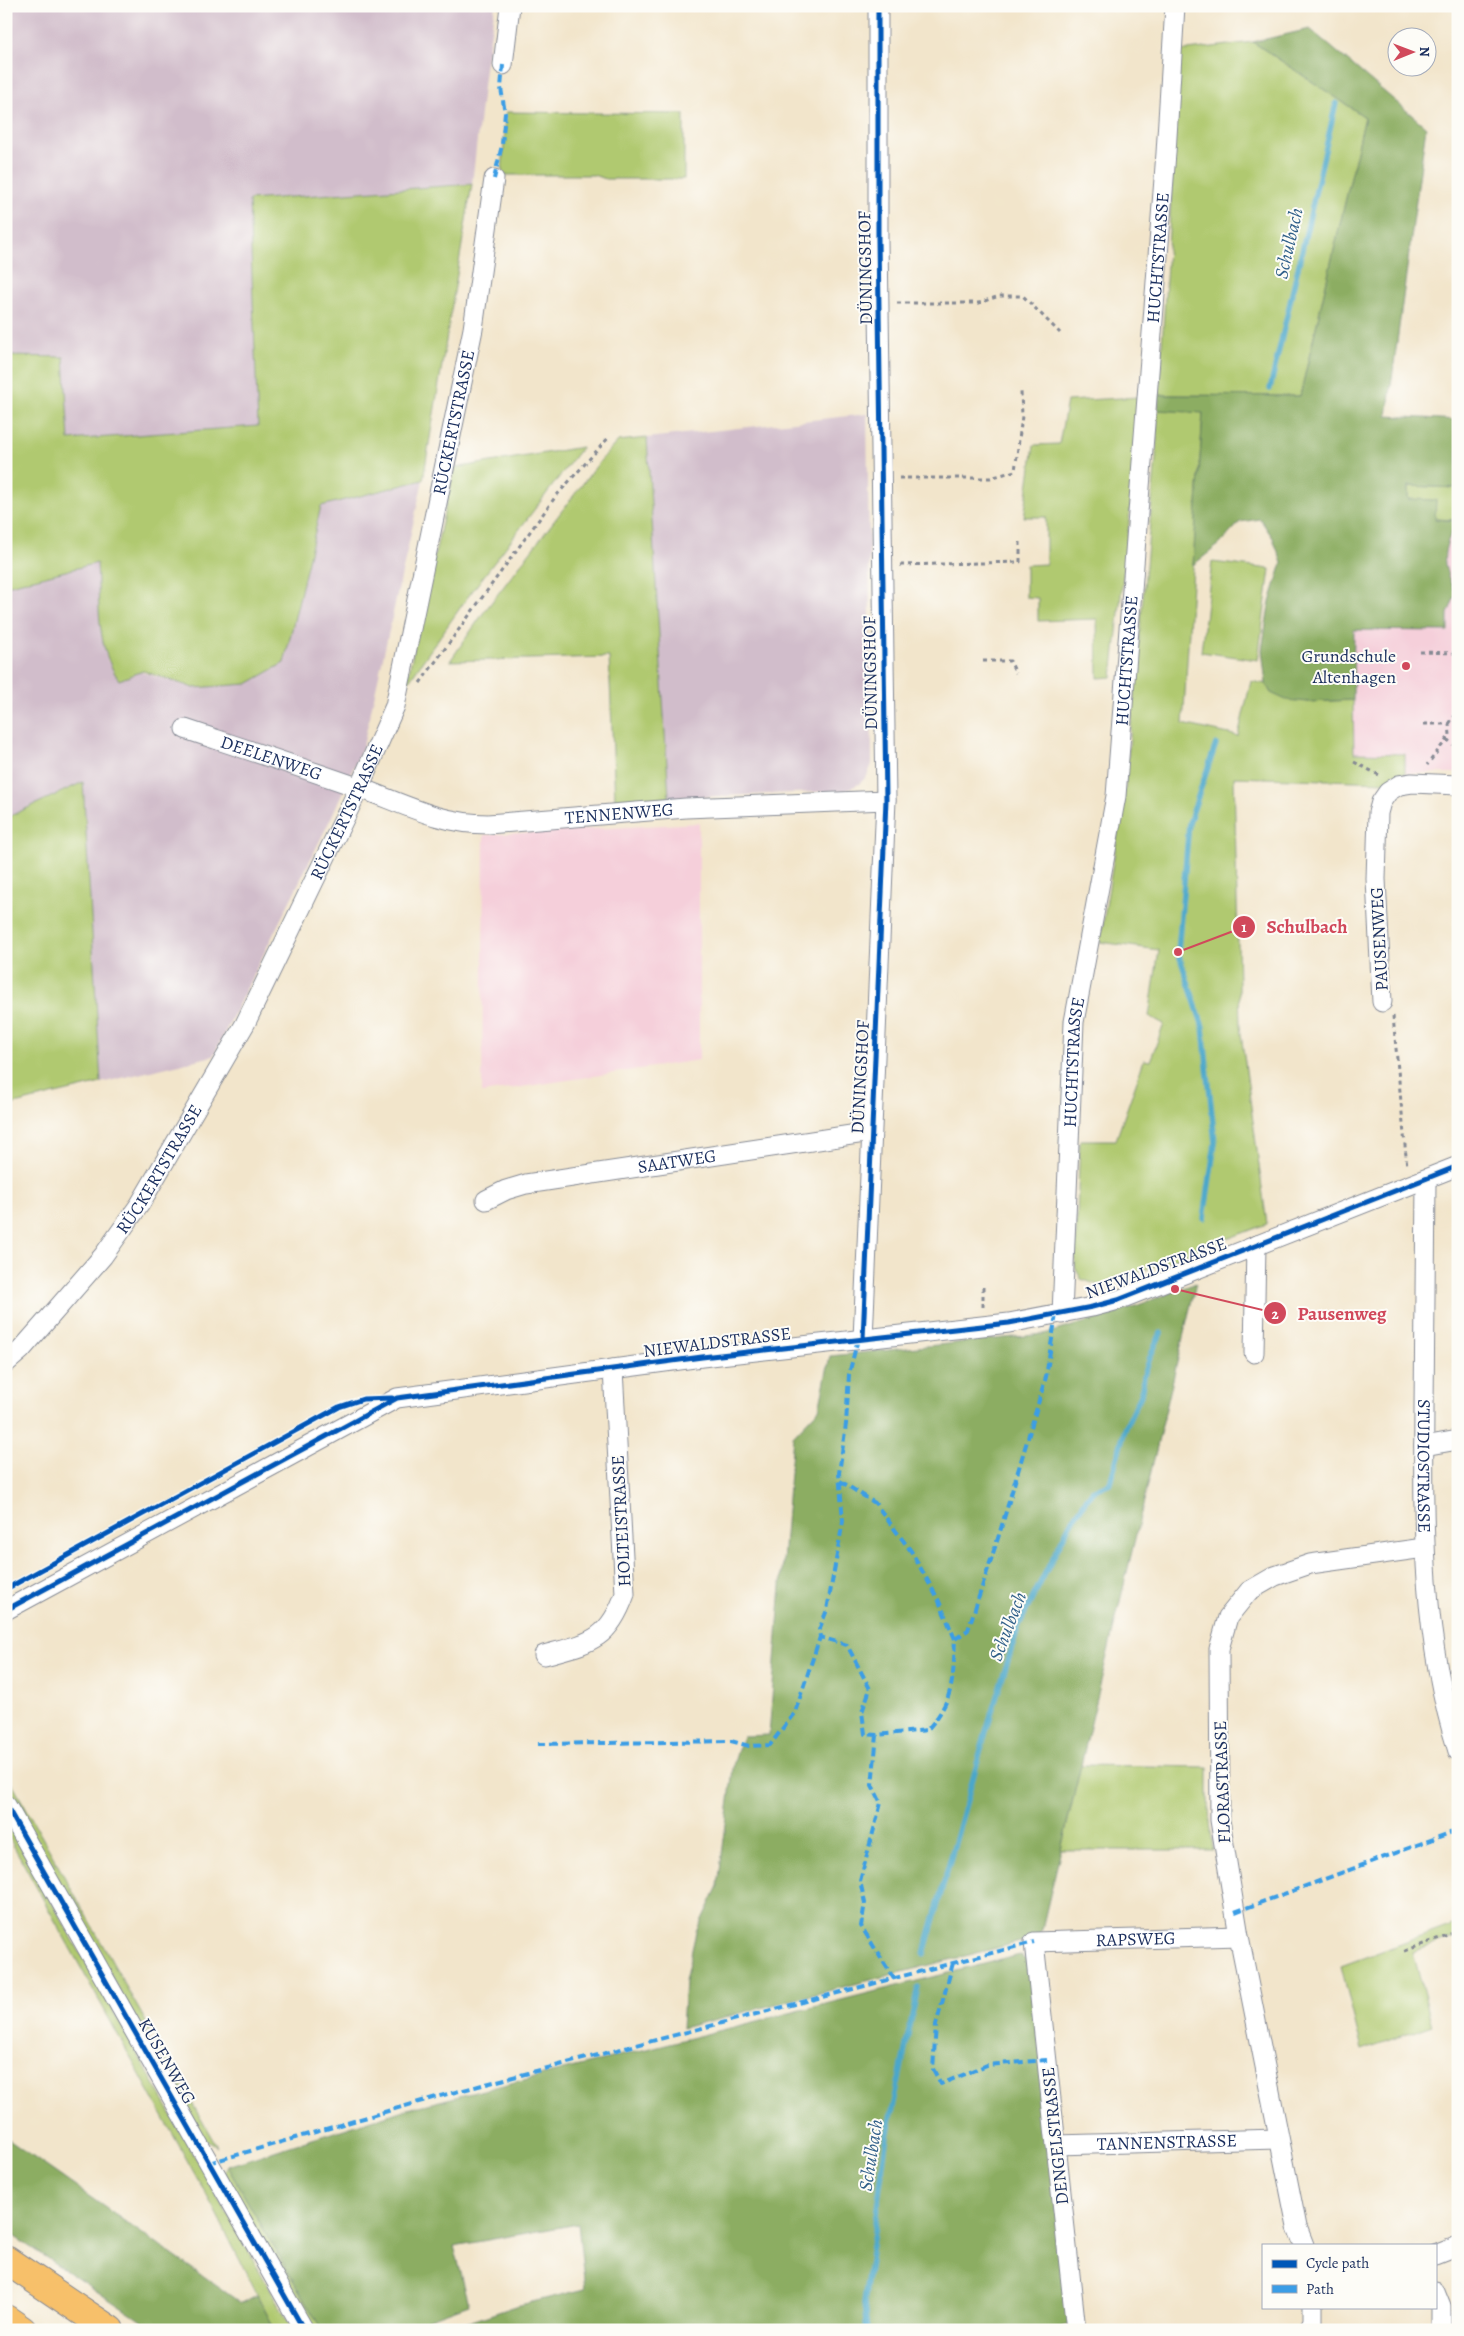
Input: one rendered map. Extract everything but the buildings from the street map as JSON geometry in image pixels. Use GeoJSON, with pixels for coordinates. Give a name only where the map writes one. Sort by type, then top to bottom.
{"type":"FeatureCollection","features":[{"type":"Feature","properties":{"kind":"highway"},"geometry":{"type":"LineString","coordinates":[[6,2260],[110,2330]]}},
{"type":"Feature","properties":{"kind":"highway"},"geometry":{"type":"LineString","coordinates":[[6,2320],[22,2330]]}},
{"type":"Feature","properties":{"kind":"street"},"geometry":{"type":"LineString","coordinates":[[503,65],[510,6]]}},
{"type":"Feature","properties":{"kind":"street","name":"DÜNINGSHOF"},"geometry":{"type":"LineString","coordinates":[[863,1339],[886,800],[879,304],[878,6]]}},
{"type":"Feature","properties":{"kind":"street","name":"HUCHTSTRASSE"},"geometry":{"type":"LineString","coordinates":[[1062,1314],[1074,1022],[1117,784],[1166,153],[1175,6]]}},
{"type":"Feature","properties":{"kind":"street","name":"RÜCKERTSTRASSE"},"geometry":{"type":"LineString","coordinates":[[6,1362],[21,1350],[103,1256],[140,1204],[245,1024],[359,788],[395,706],[472,328],[494,179]]}},
{"type":"Feature","properties":{"kind":"street","name":"DEELENWEG"},"geometry":{"type":"LineString","coordinates":[[184,729],[359,788]]}},
{"type":"Feature","properties":{"kind":"street"},"geometry":{"type":"LineString","coordinates":[[1406,784],[1458,785]]}},
{"type":"Feature","properties":{"kind":"street","name":"PAUSENWEG"},"geometry":{"type":"LineString","coordinates":[[1382,1002],[1376,879],[1378,813],[1381,802],[1388,792],[1406,784]]}},
{"type":"Feature","properties":{"kind":"street","name":"TENNENWEG"},"geometry":{"type":"LineString","coordinates":[[359,788],[439,818],[464,824],[488,824],[686,808],[886,800]]}},
{"type":"Feature","properties":{"kind":"street","name":"SAATWEG"},"geometry":{"type":"LineString","coordinates":[[486,1200],[506,1190],[526,1184],[872,1132]]}},
{"type":"Feature","properties":{"kind":"street","name":"NIEWALDSTRASSE"},"geometry":{"type":"LineString","coordinates":[[6,1610],[397,1398],[711,1356],[1009,1323],[1062,1314],[1118,1300],[1458,1166]]}},
{"type":"Feature","properties":{"kind":"street","name":"STUDIOSTRASSE"},"geometry":{"type":"LineString","coordinates":[[1426,1180],[1424,1548],[1428,1613],[1434,1651],[1458,1751]]}},
{"type":"Feature","properties":{"kind":"street","name":"NIEWALDSTRASSE"},"geometry":{"type":"LineString","coordinates":[[1254,1353],[1256,1245]]}},
{"type":"Feature","properties":{"kind":"street","name":"HOLTEISTRASSE"},"geometry":{"type":"LineString","coordinates":[[544,1655],[585,1643],[598,1635],[614,1622],[625,1594],[613,1369]]}},
{"type":"Feature","properties":{"kind":"street"},"geometry":{"type":"LineString","coordinates":[[1424,1446],[1458,1440]]}},
{"type":"Feature","properties":{"kind":"street","name":"FLORASTRASSE"},"geometry":{"type":"LineString","coordinates":[[1304,2244],[1297,2227],[1279,2139],[1239,1936],[1220,1820],[1219,1649],[1228,1617],[1249,1591],[1274,1576],[1310,1564],[1424,1548]]}},
{"type":"Feature","properties":{"kind":"street","name":"KUSENWEG"},"geometry":{"type":"LineString","coordinates":[[6,1805],[304,2330]]}},
{"type":"Feature","properties":{"kind":"street","name":"RAPSWEG"},"geometry":{"type":"LineString","coordinates":[[1034,1942],[1239,1936]]}},
{"type":"Feature","properties":{"kind":"street","name":"DENGELSTRASSE"},"geometry":{"type":"LineString","coordinates":[[1034,1942],[1076,2330]]}},
{"type":"Feature","properties":{"kind":"street","name":"TANNENSTRASSE"},"geometry":{"type":"LineString","coordinates":[[1056,2144],[1279,2139]]}},
{"type":"Feature","properties":{"kind":"street"},"geometry":{"type":"LineString","coordinates":[[1436,2255],[1458,2246]]}},
{"type":"Feature","properties":{"kind":"street"},"geometry":{"type":"LineString","coordinates":[[1436,2294],[1441,2306],[1441,2330]]}},
{"type":"Feature","properties":{"kind":"path"},"geometry":{"type":"LineString","coordinates":[[879,304],[979,303],[999,296],[1023,296],[1060,333]]}},
{"type":"Feature","properties":{"kind":"path"},"geometry":{"type":"LineString","coordinates":[[881,478],[990,478],[1015,471],[1022,416],[1021,392]]}},
{"type":"Feature","properties":{"kind":"path"},"geometry":{"type":"LineString","coordinates":[[397,696],[412,693],[556,496],[610,436]]}},
{"type":"Feature","properties":{"kind":"path"},"geometry":{"type":"LineString","coordinates":[[882,565],[1020,562],[1020,540]]}},
{"type":"Feature","properties":{"kind":"path"},"geometry":{"type":"LineString","coordinates":[[1454,610],[1458,600]]}},
{"type":"Feature","properties":{"kind":"path"},"geometry":{"type":"LineString","coordinates":[[1420,652],[1455,653]]}},
{"type":"Feature","properties":{"kind":"path"},"geometry":{"type":"LineString","coordinates":[[984,661],[1010,661],[1016,672]]}},
{"type":"Feature","properties":{"kind":"path"},"geometry":{"type":"LineString","coordinates":[[1449,724],[1458,711]]}},
{"type":"Feature","properties":{"kind":"path"},"geometry":{"type":"LineString","coordinates":[[1424,724],[1449,724]]}},
{"type":"Feature","properties":{"kind":"path"},"geometry":{"type":"LineString","coordinates":[[1354,762],[1406,784],[1447,739],[1451,730],[1449,724]]}},
{"type":"Feature","properties":{"kind":"path"},"geometry":{"type":"LineString","coordinates":[[1447,739],[1454,745]]}},
{"type":"Feature","properties":{"kind":"path"},"geometry":{"type":"LineString","coordinates":[[1405,1951],[1458,1931]]}},
{"type":"Feature","properties":{"kind":"shaded area"},"geometry":{"type":"Polygon","coordinates":[[[6,6],[495,6],[485,69],[472,184],[249,200],[258,426],[69,440],[64,357],[6,356],[6,6]]]}},
{"type":"Feature","properties":{"kind":"shaded area"},"geometry":{"type":"Polygon","coordinates":[[[867,414],[872,764],[867,776],[859,784],[844,791],[669,798],[647,438],[867,414]]]}},
{"type":"Feature","properties":{"kind":"shaded area"},"geometry":{"type":"Polygon","coordinates":[[[423,480],[363,746],[331,818],[213,1056],[101,1083],[83,782],[6,818],[6,586],[97,563],[101,634],[108,662],[194,688],[284,663],[321,506],[423,480]]]}},
{"type":"Feature","properties":{"kind":"shaded area","name":"Grundschule Altenhagen"},"geometry":{"type":"Polygon","coordinates":[[[1458,521],[1458,773],[1405,773],[1405,754],[1354,753],[1354,630],[1448,631],[1448,614],[1456,593],[1446,575],[1444,550],[1449,536],[1458,521]]]}},
{"type":"Feature","properties":{"kind":"shaded area"},"geometry":{"type":"Polygon","coordinates":[[[699,823],[699,1060],[482,1093],[484,835],[699,823]]]}},
{"type":"Feature","properties":{"kind":"green space"},"geometry":{"type":"Polygon","coordinates":[[[1310,29],[1426,127],[1387,416],[1458,420],[1458,488],[1408,486],[1408,499],[1436,500],[1435,519],[1458,521],[1448,540],[1445,557],[1447,573],[1456,593],[1448,614],[1448,631],[1354,630],[1353,700],[1308,702],[1286,700],[1271,693],[1266,684],[1262,650],[1269,605],[1282,563],[1273,538],[1260,519],[1240,522],[1220,544],[1193,565],[1203,413],[1158,410],[1159,395],[1300,396],[1365,117],[1253,42],[1310,29]]]}},
{"type":"Feature","properties":{"kind":"green space"},"geometry":{"type":"Polygon","coordinates":[[[1253,42],[1365,117],[1300,396],[1159,395],[1180,51],[1253,42]]]}},
{"type":"Feature","properties":{"kind":"green space"},"geometry":{"type":"Polygon","coordinates":[[[506,112],[684,114],[684,179],[606,179],[593,175],[502,175],[506,112]]]}},
{"type":"Feature","properties":{"kind":"green space"},"geometry":{"type":"Polygon","coordinates":[[[472,184],[423,480],[321,506],[284,663],[247,684],[194,688],[143,671],[119,680],[111,667],[102,638],[97,563],[6,586],[6,356],[64,357],[69,440],[258,426],[249,200],[472,184]]]}},
{"type":"Feature","properties":{"kind":"green space"},"geometry":{"type":"Polygon","coordinates":[[[1139,397],[1129,522],[1112,677],[1098,678],[1097,619],[1038,621],[1038,598],[1026,597],[1026,565],[1046,564],[1046,517],[1024,517],[1034,445],[1059,444],[1067,401],[1139,397]]]}},
{"type":"Feature","properties":{"kind":"green space"},"geometry":{"type":"Polygon","coordinates":[[[1158,410],[1203,412],[1183,724],[1238,736],[1251,681],[1266,684],[1271,693],[1308,702],[1353,700],[1354,753],[1405,754],[1405,773],[1385,782],[1234,777],[1240,1026],[1267,1224],[1101,1286],[1081,1279],[1075,1267],[1080,1140],[1116,1140],[1144,1060],[1150,1061],[1164,1024],[1149,1016],[1159,950],[1100,942],[1125,790],[1156,458],[1158,410]]]}},
{"type":"Feature","properties":{"kind":"green space"},"geometry":{"type":"Polygon","coordinates":[[[647,438],[669,798],[615,801],[609,657],[450,661],[484,612],[601,460],[618,441],[647,438]]]}},
{"type":"Feature","properties":{"kind":"green space"},"geometry":{"type":"Polygon","coordinates":[[[582,447],[467,598],[406,685],[454,468],[582,447]]]}},
{"type":"Feature","properties":{"kind":"green space"},"geometry":{"type":"Polygon","coordinates":[[[1408,486],[1458,488],[1458,520],[1435,519],[1408,499],[1408,486]]]}},
{"type":"Feature","properties":{"kind":"green space"},"geometry":{"type":"Polygon","coordinates":[[[1212,562],[1270,569],[1258,660],[1201,652],[1212,562]]]}},
{"type":"Feature","properties":{"kind":"green space"},"geometry":{"type":"Polygon","coordinates":[[[83,782],[101,1083],[6,1106],[6,818],[83,782]]]}},
{"type":"Feature","properties":{"kind":"green space"},"geometry":{"type":"Polygon","coordinates":[[[1196,1283],[1040,1937],[682,2028],[685,1981],[696,1932],[718,1886],[734,1761],[743,1736],[769,1735],[793,1436],[819,1409],[830,1356],[1044,1334],[1115,1314],[1196,1283]]]}},
{"type":"Feature","properties":{"kind":"green space"},"geometry":{"type":"Polygon","coordinates":[[[1081,1765],[1208,1767],[1208,1801],[1213,1850],[1061,1850],[1081,1765]]]}},
{"type":"Feature","properties":{"kind":"green space"},"geometry":{"type":"Polygon","coordinates":[[[6,1773],[151,2031],[147,2032],[141,2029],[6,1788],[6,1773]]]}},
{"type":"Feature","properties":{"kind":"green space"},"geometry":{"type":"Polygon","coordinates":[[[6,1821],[293,2330],[275,2330],[213,2207],[6,1832],[6,1821]]]}},
{"type":"Feature","properties":{"kind":"green space"},"geometry":{"type":"Polygon","coordinates":[[[1458,1923],[1458,1936],[1413,1952],[1432,2025],[1362,2050],[1341,1966],[1458,1923]]]}},
{"type":"Feature","properties":{"kind":"green space"},"geometry":{"type":"Polygon","coordinates":[[[1020,1955],[1031,1963],[1069,2324],[1055,2330],[434,2330],[448,2325],[460,2325],[516,2306],[585,2289],[578,2224],[454,2246],[469,2304],[397,2330],[322,2330],[227,2166],[404,2110],[1020,1955]]]}},
{"type":"Feature","properties":{"kind":"green space"},"geometry":{"type":"Polygon","coordinates":[[[158,2043],[217,2147],[203,2138],[155,2049],[158,2043]]]}},
{"type":"Feature","properties":{"kind":"green space"},"geometry":{"type":"Polygon","coordinates":[[[6,2138],[241,2303],[257,2295],[275,2330],[155,2330],[6,2231],[6,2138]]]}},
{"type":"Feature","properties":{"kind":"green space"},"geometry":{"type":"Polygon","coordinates":[[[227,2166],[322,2330],[312,2330],[224,2172],[227,2166]]]}},
{"type":"Feature","properties":{"kind":"waterway","name":"Schulbach"},"geometry":{"type":"LineString","coordinates":[[1270,389],[1336,103]]}},
{"type":"Feature","properties":{"kind":"waterway","name":"Schulbach"},"geometry":{"type":"LineString","coordinates":[[1204,1218],[1215,1143],[1203,1027],[1178,952],[1189,823],[1216,744]]}},
{"type":"Feature","properties":{"kind":"waterway","name":"Schulbach"},"geometry":{"type":"LineString","coordinates":[[924,1954],[987,1728],[1019,1625],[1070,1524],[1092,1491],[1110,1483],[1126,1426],[1141,1395],[1150,1357],[1161,1333]]}},
{"type":"Feature","properties":{"kind":"waterway","name":"Schulbach"},"geometry":{"type":"LineString","coordinates":[[867,2330],[864,2304],[886,2142],[918,1987]]}},
{"type":"Feature","properties":{"kind":"marked path"},"geometry":{"type":"LineString","coordinates":[[494,179],[502,145],[505,113],[501,88],[503,65]]}},
{"type":"Feature","properties":{"kind":"marked path"},"geometry":{"type":"LineString","coordinates":[[894,1979],[861,1926],[865,1903],[860,1881],[881,1803],[872,1785],[877,1735],[927,1730],[948,1698],[953,1677],[955,1639],[968,1630],[999,1535],[1046,1377],[1056,1314]]}},
{"type":"Feature","properties":{"kind":"marked path"},"geometry":{"type":"LineString","coordinates":[[858,1339],[849,1374],[846,1424],[839,1473],[843,1521],[827,1610],[819,1630],[820,1637],[847,1645],[870,1689],[862,1712],[865,1734],[877,1735]]}},
{"type":"Feature","properties":{"kind":"marked path"},"geometry":{"type":"LineString","coordinates":[[840,1481],[875,1503],[911,1551],[938,1599],[955,1639]]}},
{"type":"Feature","properties":{"kind":"marked path"},"geometry":{"type":"LineString","coordinates":[[538,1744],[731,1741],[749,1746],[770,1745],[795,1712],[820,1637]]}},
{"type":"Feature","properties":{"kind":"marked path"},"geometry":{"type":"LineString","coordinates":[[1235,1912],[1458,1830]]}},
{"type":"Feature","properties":{"kind":"marked path"},"geometry":{"type":"LineString","coordinates":[[209,2163],[436,2097],[1034,1942]]}},
{"type":"Feature","properties":{"kind":"marked path"},"geometry":{"type":"LineString","coordinates":[[953,1963],[936,2025],[933,2069],[941,2084],[987,2065],[1047,2060]]}},
{"type":"Feature","properties":{"kind":"cycle path"},"geometry":{"type":"LineString","coordinates":[[863,1339],[886,800],[878,240],[878,6]]}},
{"type":"Feature","properties":{"kind":"cycle path"},"geometry":{"type":"LineString","coordinates":[[6,1610],[397,1398],[702,1357],[1009,1323],[1092,1307],[1118,1300],[1458,1166]]}},
{"type":"Feature","properties":{"kind":"cycle path"},"geometry":{"type":"LineString","coordinates":[[6,1589],[339,1407],[363,1399],[392,1398]]}},
{"type":"Feature","properties":{"kind":"cycle path"},"geometry":{"type":"LineString","coordinates":[[6,1805],[304,2330]]}},
{"type":"Feature","properties":{"kind":"place","name":"Grundschule Altenhagen"},"geometry":{"type":"Point","coordinates":[1406,666]}},
{"type":"Feature","properties":{"kind":"place","name":"Schulbach"},"geometry":{"type":"Point","coordinates":[1178,952]}},
{"type":"Feature","properties":{"kind":"place","name":"Pausenweg"},"geometry":{"type":"Point","coordinates":[1175,1289]}}]}
